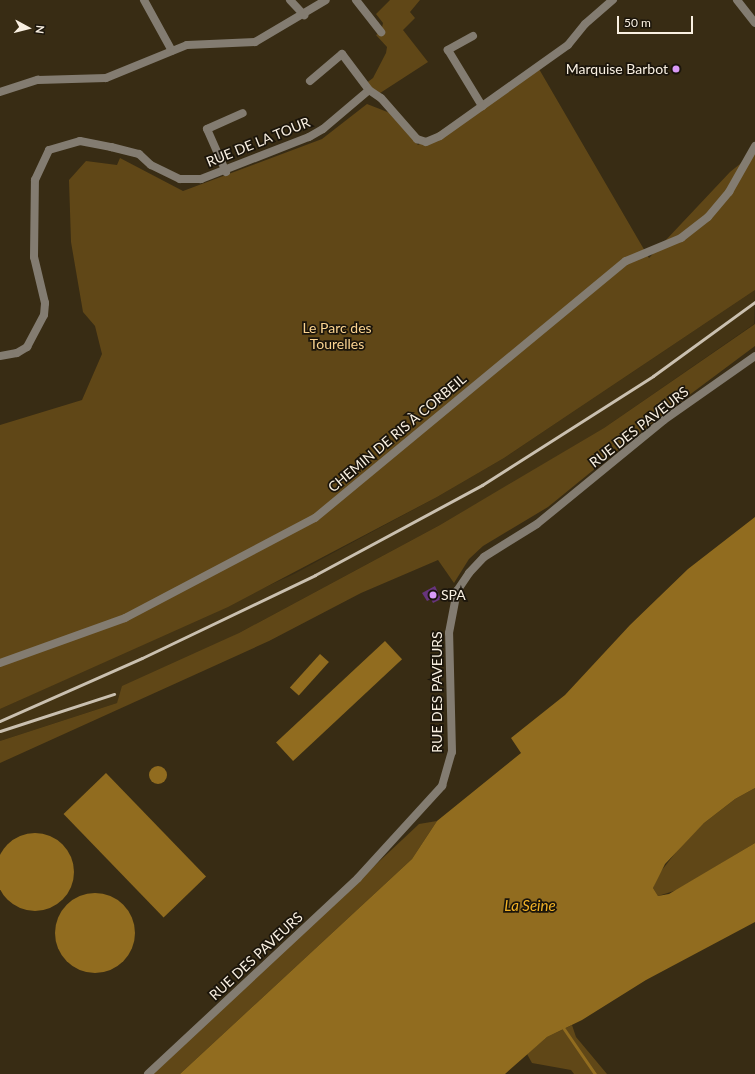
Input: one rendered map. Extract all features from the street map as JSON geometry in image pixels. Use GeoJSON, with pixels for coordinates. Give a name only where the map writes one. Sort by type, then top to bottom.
{"type":"FeatureCollection","features":[{"type":"Feature","properties":{"kind":"street"},"geometry":{"type":"LineString","coordinates":[[144,0],[172,51]]}},
{"type":"Feature","properties":{"kind":"street"},"geometry":{"type":"LineString","coordinates":[[290,0],[304,15]]}},
{"type":"Feature","properties":{"kind":"street"},"geometry":{"type":"LineString","coordinates":[[0,92],[38,80],[106,78],[187,45],[255,42],[304,15],[326,0]]}},
{"type":"Feature","properties":{"kind":"street"},"geometry":{"type":"LineString","coordinates":[[356,0],[381,32]]}},
{"type":"Feature","properties":{"kind":"street"},"geometry":{"type":"LineString","coordinates":[[310,81],[342,54],[369,90],[382,98],[412,134],[426,142],[440,136],[568,45],[585,24],[613,0]]}},
{"type":"Feature","properties":{"kind":"street"},"geometry":{"type":"LineString","coordinates":[[738,0],[755,23]]}},
{"type":"Feature","properties":{"kind":"street"},"geometry":{"type":"LineString","coordinates":[[474,36],[448,50],[482,106]]}},
{"type":"Feature","properties":{"kind":"street","name":"RUE DE LA TOUR"},"geometry":{"type":"LineString","coordinates":[[0,356],[17,353],[27,346],[44,315],[45,303],[34,257],[35,180],[49,150],[80,142],[111,147],[139,154],[151,166],[180,179],[201,179],[226,172],[324,129],[369,90]]}},
{"type":"Feature","properties":{"kind":"street"},"geometry":{"type":"LineString","coordinates":[[226,172],[207,129],[244,113]]}},
{"type":"Feature","properties":{"kind":"street","name":"CHEMIN DE RIS À CORBEIL"},"geometry":{"type":"LineString","coordinates":[[0,663],[125,618],[315,518],[626,261],[681,238],[708,217],[729,192],[755,146]]}},
{"type":"Feature","properties":{"kind":"street","name":"RUE DES PAVEURS"},"geometry":{"type":"LineString","coordinates":[[148,1074],[358,878],[442,786],[452,752],[449,633],[457,591],[469,573],[484,557],[537,524],[664,420],[755,356]]}},
{"type":"Feature","properties":{"kind":"shaded area"},"geometry":{"type":"Polygon","coordinates":[[[755,290],[754,324],[604,428],[523,477],[440,525],[239,633],[117,703],[0,741],[0,709],[294,574],[437,497],[504,458],[755,290]]]}},
{"type":"Feature","properties":{"kind":"green space"},"geometry":{"type":"Polygon","coordinates":[[[390,0],[420,0],[410,12],[415,18],[403,30],[428,62],[377,95],[365,84],[373,78],[386,53],[387,47],[376,35],[381,32],[383,23],[376,14],[390,0]]]}},
{"type":"Feature","properties":{"kind":"green space","name":"Le Parc des Tourelles"},"geometry":{"type":"Polygon","coordinates":[[[539,69],[649,258],[730,172],[755,152],[755,290],[504,458],[437,497],[228,607],[0,709],[0,425],[82,400],[102,354],[95,326],[83,312],[71,242],[69,180],[86,161],[117,165],[120,158],[183,191],[322,139],[367,104],[390,113],[418,145],[539,69]]]}},
{"type":"Feature","properties":{"kind":"green space"},"geometry":{"type":"Polygon","coordinates":[[[755,324],[755,346],[645,428],[548,507],[483,546],[469,559],[454,583],[438,560],[361,593],[269,641],[0,763],[0,741],[117,703],[122,686],[239,633],[440,525],[604,428],[755,324]]]}},
{"type":"Feature","properties":{"kind":"green space"},"geometry":{"type":"Polygon","coordinates":[[[755,788],[755,843],[677,890],[658,896],[653,888],[658,875],[680,847],[704,823],[735,799],[755,788]]]}},
{"type":"Feature","properties":{"kind":"green space"},"geometry":{"type":"Polygon","coordinates":[[[437,821],[412,859],[180,1074],[153,1074],[419,824],[437,821]]]}},
{"type":"Feature","properties":{"kind":"green space"},"geometry":{"type":"Polygon","coordinates":[[[572,1025],[576,1037],[607,1074],[574,1074],[571,1070],[532,1063],[527,1054],[547,1037],[572,1025]]]}},
{"type":"Feature","properties":{"kind":"water","name":"La Seine"},"geometry":{"type":"Polygon","coordinates":[[[755,517],[755,788],[735,799],[704,823],[665,864],[653,888],[658,896],[669,894],[755,843],[755,922],[646,980],[582,1020],[547,1037],[505,1074],[180,1074],[412,859],[437,821],[521,753],[511,738],[565,695],[630,625],[688,569],[755,517]]]}},
{"type":"Feature","properties":{"kind":"water"},"geometry":{"type":"Polygon","coordinates":[[[385,641],[402,659],[293,761],[276,743],[385,641]]]}},
{"type":"Feature","properties":{"kind":"water"},"geometry":{"type":"Polygon","coordinates":[[[320,654],[329,662],[299,695],[290,687],[320,654]]]}},
{"type":"Feature","properties":{"kind":"water"},"geometry":{"type":"Polygon","coordinates":[[[154,766],[162,766],[167,771],[165,782],[162,784],[154,784],[149,779],[149,771],[154,766]]]}},
{"type":"Feature","properties":{"kind":"water"},"geometry":{"type":"Polygon","coordinates":[[[106,773],[206,877],[164,918],[64,814],[106,773]]]}},
{"type":"Feature","properties":{"kind":"water"},"geometry":{"type":"Polygon","coordinates":[[[35,833],[50,836],[63,844],[71,857],[74,872],[71,887],[63,900],[50,908],[35,911],[20,908],[7,900],[-1,887],[-4,872],[-1,857],[7,844],[20,836],[35,833]]]}},
{"type":"Feature","properties":{"kind":"water"},"geometry":{"type":"Polygon","coordinates":[[[95,893],[110,896],[123,905],[132,918],[135,933],[132,948],[123,961],[110,970],[95,973],[80,970],[67,961],[58,948],[55,933],[58,918],[67,905],[80,896],[95,893]]]}},
{"type":"Feature","properties":{"kind":"building","name":"SPA"},"geometry":{"type":"Polygon","coordinates":[[[435,586],[441,599],[433,603],[431,599],[427,601],[422,593],[435,586]]]}},
{"type":"Feature","properties":{"kind":"waterway"},"geometry":{"type":"LineString","coordinates":[[562,1026],[595,1074]]}},
{"type":"Feature","properties":{"kind":"railway"},"geometry":{"type":"LineString","coordinates":[[0,721],[142,658],[315,575],[482,485],[653,376],[755,302]]}},
{"type":"Feature","properties":{"kind":"railway"},"geometry":{"type":"LineString","coordinates":[[0,731],[114,694]]}},
{"type":"Feature","properties":{"kind":"place","name":"Marquise Barbot"},"geometry":{"type":"Point","coordinates":[676,69]}},
{"type":"Feature","properties":{"kind":"place","name":"SPA"},"geometry":{"type":"Point","coordinates":[433,595]}}]}
